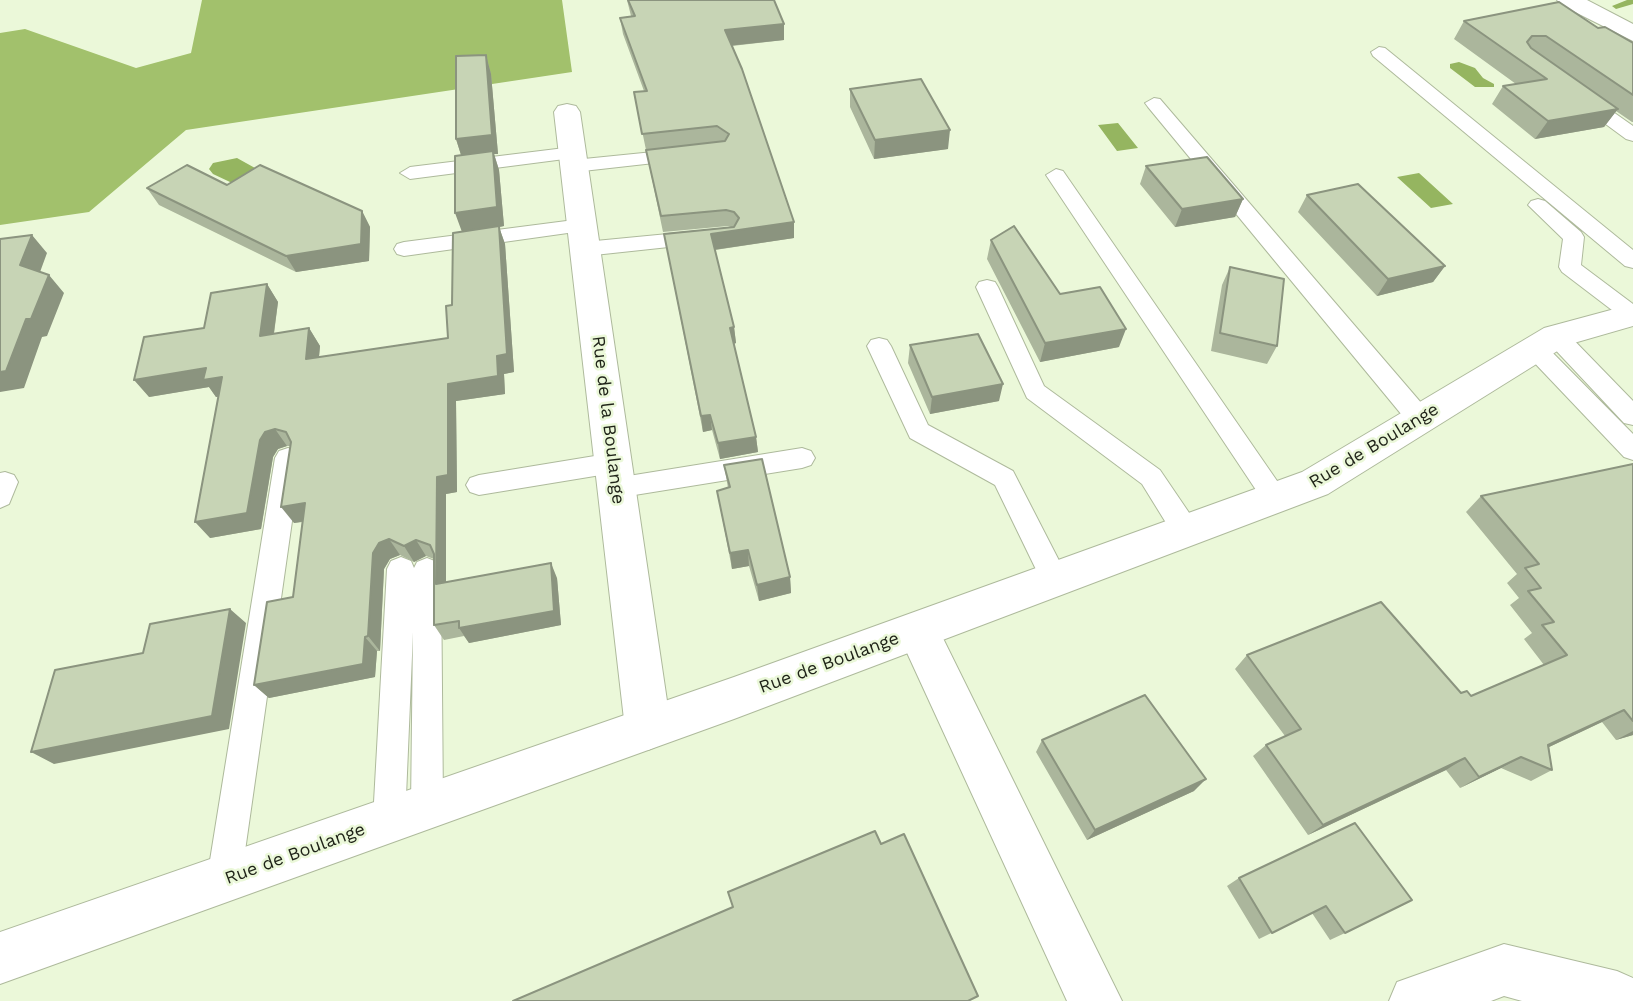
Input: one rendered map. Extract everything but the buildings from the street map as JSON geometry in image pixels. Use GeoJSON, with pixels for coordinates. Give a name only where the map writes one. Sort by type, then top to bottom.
{"type":"FeatureCollection","features":[{"type":"Feature","properties":{"kind":"main road"},"geometry":{"type":"LineString","coordinates":[[1569,0],[1633,34]]}},
{"type":"Feature","properties":{"kind":"main road","name":"Rue de la Boulange"},"geometry":{"type":"LineString","coordinates":[[567,112],[648,728]]}},
{"type":"Feature","properties":{"kind":"main road","name":"Rue de Boulange"},"geometry":{"type":"LineString","coordinates":[[0,958],[918,631],[1315,483],[1545,342],[1633,315]]}},
{"type":"Feature","properties":{"kind":"main road"},"geometry":{"type":"LineString","coordinates":[[918,631],[1095,1001]]}},
{"type":"Feature","properties":{"kind":"main road"},"geometry":{"type":"LineString","coordinates":[[1416,1001],[1504,970],[1617,998],[1620,1001]]}},
{"type":"Feature","properties":{"kind":"lane"},"geometry":{"type":"LineString","coordinates":[[1378,52],[1633,261]]}},
{"type":"Feature","properties":{"kind":"lane"},"geometry":{"type":"LineString","coordinates":[[1569,90],[1633,135]]}},
{"type":"Feature","properties":{"kind":"lane"},"geometry":{"type":"LineString","coordinates":[[1154,103],[1420,419]]}},
{"type":"Feature","properties":{"kind":"lane"},"geometry":{"type":"LineString","coordinates":[[1473,149],[1574,237],[1570,267],[1633,315]]}},
{"type":"Feature","properties":{"kind":"lane"},"geometry":{"type":"LineString","coordinates":[[410,173],[706,152]]}},
{"type":"Feature","properties":{"kind":"lane"},"geometry":{"type":"LineString","coordinates":[[1056,174],[1275,498]]}},
{"type":"Feature","properties":{"kind":"lane"},"geometry":{"type":"LineString","coordinates":[[404,249],[584,237],[715,237]]}},
{"type":"Feature","properties":{"kind":"lane"},"geometry":{"type":"LineString","coordinates":[[987,288],[1035,392],[1151,477],[1186,531]]}},
{"type":"Feature","properties":{"kind":"lane"},"geometry":{"type":"LineString","coordinates":[[1545,342],[1633,416]]}},
{"type":"Feature","properties":{"kind":"lane"},"geometry":{"type":"LineString","coordinates":[[1545,342],[1633,450]]}},
{"type":"Feature","properties":{"kind":"lane"},"geometry":{"type":"LineString","coordinates":[[879,346],[919,431],[1004,478],[1055,580]]}},
{"type":"Feature","properties":{"kind":"lane"},"geometry":{"type":"LineString","coordinates":[[224,879],[288,458]]}},
{"type":"Feature","properties":{"kind":"lane"},"geometry":{"type":"LineString","coordinates":[[479,485],[615,476],[802,458]]}},
{"type":"Feature","properties":{"kind":"lane"},"geometry":{"type":"LineString","coordinates":[[408,814],[414,569],[408,814]]}},
{"type":"Feature","properties":{"kind":"shaded area"},"geometry":{"type":"Polygon","coordinates":[[[202,0],[562,0],[572,72],[186,130],[89,212],[0,225],[0,33],[25,29],[136,68],[191,53],[202,0]]]}},
{"type":"Feature","properties":{"kind":"shaded area"},"geometry":{"type":"Polygon","coordinates":[[[1459,62],[1475,68],[1483,78],[1494,84],[1494,87],[1475,87],[1450,68],[1450,64],[1459,62]]]}},
{"type":"Feature","properties":{"kind":"shaded area"},"geometry":{"type":"Polygon","coordinates":[[[1118,123],[1138,148],[1117,151],[1098,125],[1118,123]]]}},
{"type":"Feature","properties":{"kind":"shaded area"},"geometry":{"type":"Polygon","coordinates":[[[237,158],[255,168],[257,173],[240,183],[230,182],[213,174],[209,169],[213,163],[237,158]]]}},
{"type":"Feature","properties":{"kind":"shaded area"},"geometry":{"type":"Polygon","coordinates":[[[1419,173],[1453,204],[1431,208],[1397,177],[1419,173]]]}},
{"type":"Feature","properties":{"kind":"waterway"},"geometry":{"type":"LineString","coordinates":[[1616,6],[1633,1]]}}]}
